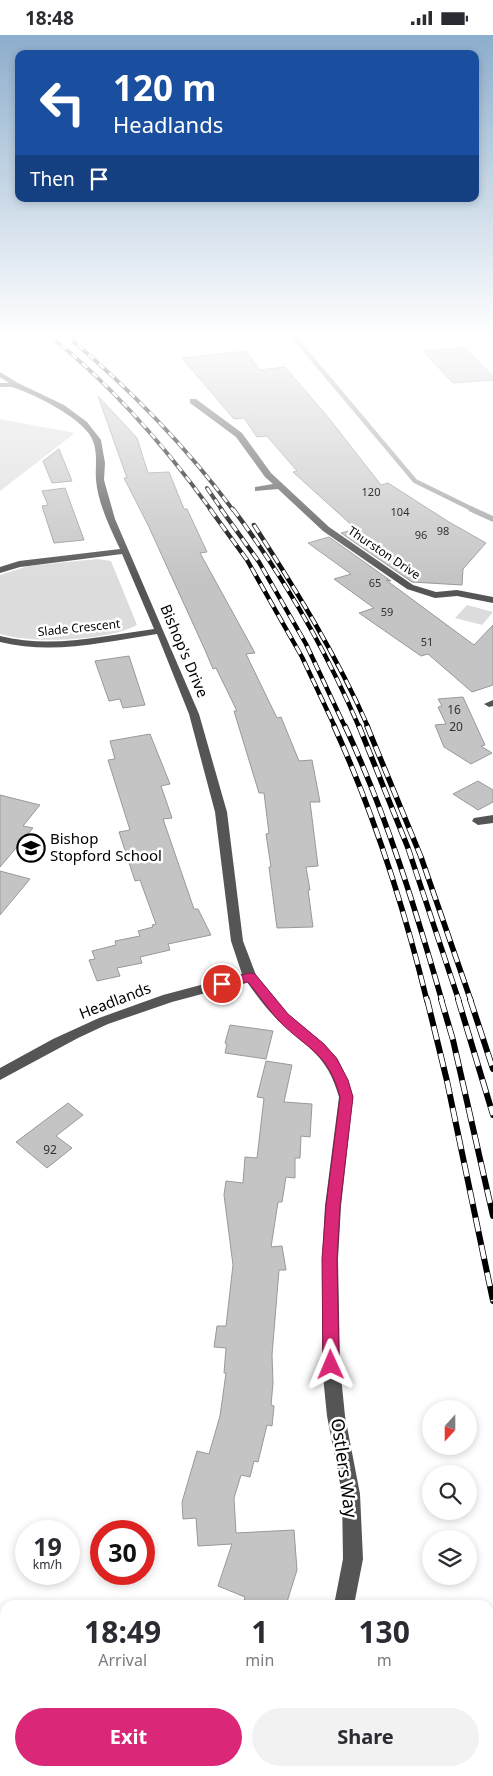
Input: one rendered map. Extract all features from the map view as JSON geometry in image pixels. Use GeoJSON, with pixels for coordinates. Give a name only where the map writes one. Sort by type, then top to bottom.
{"type":"FeatureCollection","features":[{"type":"Feature","properties":{"kind":"street","name":"Bishop's Drive"},"geometry":{"type":"LineString","coordinates":[[75,417],[93,433],[99,448],[100,480],[111,519],[194,714],[221,812],[230,874],[236,941],[250,977]]}},
{"type":"Feature","properties":{"kind":"street","name":"Thurston Drive"},"geometry":{"type":"LineString","coordinates":[[215,417],[238,435],[268,475],[326,529],[410,587],[435,595],[457,593],[493,600]]}},
{"type":"Feature","properties":{"kind":"street"},"geometry":{"type":"LineString","coordinates":[[258,489],[280,486]]}},
{"type":"Feature","properties":{"kind":"street"},"geometry":{"type":"LineString","coordinates":[[0,570],[18,564],[124,551]]}},
{"type":"Feature","properties":{"kind":"street","name":"Slade Crescent"},"geometry":{"type":"LineString","coordinates":[[0,639],[27,645],[65,644],[160,631]]}},
{"type":"Feature","properties":{"kind":"street"},"geometry":{"type":"LineString","coordinates":[[478,821],[493,819]]}},
{"type":"Feature","properties":{"kind":"street","name":"Headlands"},"geometry":{"type":"LineString","coordinates":[[0,1075],[68,1036],[118,1015],[167,999],[250,977]]}},
{"type":"Feature","properties":{"kind":"street","name":"Ostlers Way"},"geometry":{"type":"LineString","coordinates":[[250,977],[283,1017],[320,1048],[332,1062],[341,1080],[346,1097],[333,1206],[330,1259],[333,1383],[336,1416],[351,1494],[353,1559],[345,1600]]}},
{"type":"Feature","properties":{"kind":"shaded area"},"geometry":{"type":"Polygon","coordinates":[[[0,419],[75,433],[0,491],[0,419]]]}},
{"type":"Feature","properties":{"kind":"shaded area"},"geometry":{"type":"Polygon","coordinates":[[[97,559],[111,561],[137,625],[108,635],[89,638],[50,640],[0,634],[0,575],[28,566],[97,559]]]}},
{"type":"Feature","properties":{"kind":"shaded area"},"geometry":{"type":"Polygon","coordinates":[[[467,605],[493,612],[482,625],[455,618],[467,605]]]}},
{"type":"Feature","properties":{"kind":"building"},"geometry":{"type":"Polygon","coordinates":[[[106,417],[118,417],[137,438],[148,473],[169,472],[184,509],[187,509],[207,552],[200,553],[255,653],[246,654],[277,718],[281,717],[299,761],[312,760],[320,802],[310,802],[318,866],[306,867],[313,927],[277,928],[269,867],[271,867],[266,834],[269,833],[264,793],[259,793],[234,711],[237,711],[216,668],[213,669],[148,525],[124,478],[127,478],[106,417]]]}},
{"type":"Feature","properties":{"kind":"building"},"geometry":{"type":"Polygon","coordinates":[[[233,417],[328,417],[381,485],[388,483],[486,543],[463,569],[462,585],[412,582],[341,533],[356,529],[293,472],[297,471],[267,436],[257,437],[244,418],[234,419],[233,417]]]}},
{"type":"Feature","properties":{"kind":"building"},"geometry":{"type":"Polygon","coordinates":[[[59,449],[72,481],[52,483],[43,461],[59,449]]]}},
{"type":"Feature","properties":{"kind":"building"},"geometry":{"type":"Polygon","coordinates":[[[65,488],[84,540],[54,543],[42,506],[48,505],[42,491],[65,488]]]}},
{"type":"Feature","properties":{"kind":"building"},"geometry":{"type":"Polygon","coordinates":[[[329,537],[391,581],[386,580],[474,645],[493,625],[493,685],[472,692],[428,654],[421,656],[359,613],[374,608],[334,579],[351,574],[308,543],[329,537]]]}},
{"type":"Feature","properties":{"kind":"building"},"geometry":{"type":"Polygon","coordinates":[[[129,656],[145,705],[123,708],[120,699],[109,701],[95,661],[129,656]]]}},
{"type":"Feature","properties":{"kind":"building"},"geometry":{"type":"Polygon","coordinates":[[[463,697],[485,745],[481,746],[492,753],[471,764],[444,747],[435,725],[446,724],[438,707],[442,706],[438,699],[463,697]]]}},
{"type":"Feature","properties":{"kind":"building"},"geometry":{"type":"Polygon","coordinates":[[[150,734],[170,784],[161,786],[172,818],[163,819],[194,909],[198,909],[211,935],[168,944],[170,950],[140,957],[142,963],[117,968],[120,976],[97,981],[89,960],[95,959],[92,951],[116,945],[115,941],[140,936],[138,931],[153,927],[152,925],[156,924],[140,880],[135,881],[119,832],[130,830],[108,760],[115,759],[110,741],[150,734]]]}},
{"type":"Feature","properties":{"kind":"building"},"geometry":{"type":"Polygon","coordinates":[[[478,781],[493,790],[493,802],[478,810],[453,794],[478,781]]]}},
{"type":"Feature","properties":{"kind":"building","name":"Bishop Stopford School"},"geometry":{"type":"Polygon","coordinates":[[[0,795],[40,805],[23,826],[33,828],[0,867],[0,795]]]}},
{"type":"Feature","properties":{"kind":"building","name":"Bishop Stopford School"},"geometry":{"type":"Polygon","coordinates":[[[0,871],[30,879],[0,915],[0,871]]]}},
{"type":"Feature","properties":{"kind":"building"},"geometry":{"type":"Polygon","coordinates":[[[230,1025],[273,1031],[266,1059],[225,1053],[227,1044],[225,1043],[230,1025]]]}},
{"type":"Feature","properties":{"kind":"building"},"geometry":{"type":"Polygon","coordinates":[[[266,1061],[292,1065],[284,1102],[312,1104],[310,1137],[301,1136],[300,1158],[295,1158],[295,1178],[286,1177],[282,1202],[278,1202],[271,1247],[282,1246],[286,1270],[279,1270],[272,1355],[273,1383],[271,1405],[274,1406],[272,1426],[267,1425],[258,1462],[254,1461],[250,1477],[241,1475],[234,1498],[236,1533],[294,1530],[297,1570],[288,1600],[244,1600],[245,1597],[218,1586],[232,1544],[198,1546],[196,1518],[183,1519],[182,1502],[197,1451],[209,1454],[220,1416],[226,1373],[224,1373],[226,1348],[214,1347],[217,1326],[226,1326],[233,1265],[224,1195],[226,1181],[243,1183],[245,1157],[257,1158],[264,1098],[257,1097],[266,1061]]]}},
{"type":"Feature","properties":{"kind":"building"},"geometry":{"type":"Polygon","coordinates":[[[68,1103],[83,1115],[56,1136],[72,1148],[47,1168],[16,1142],[68,1103]]]}},
{"type":"Feature","properties":{"kind":"waterway"},"geometry":{"type":"LineString","coordinates":[[361,417],[415,481],[474,510]]}},
{"type":"Feature","properties":{"kind":"waterway"},"geometry":{"type":"LineString","coordinates":[[471,509],[493,519]]}},
{"type":"Feature","properties":{"kind":"railway"},"geometry":{"type":"LineString","coordinates":[[136,417],[175,462],[211,510]]}},
{"type":"Feature","properties":{"kind":"railway"},"geometry":{"type":"LineString","coordinates":[[154,417],[196,463],[233,510]]}},
{"type":"Feature","properties":{"kind":"railway"},"geometry":{"type":"LineString","coordinates":[[207,488],[222,510]]}},
{"type":"Feature","properties":{"kind":"railway"},"geometry":{"type":"LineString","coordinates":[[210,509],[247,560],[302,657],[335,727]]}},
{"type":"Feature","properties":{"kind":"railway"},"geometry":{"type":"LineString","coordinates":[[221,509],[259,562],[306,644],[345,727]]}},
{"type":"Feature","properties":{"kind":"railway"},"geometry":{"type":"LineString","coordinates":[[233,509],[269,561],[302,614],[318,642],[359,727]]}},
{"type":"Feature","properties":{"kind":"railway"},"geometry":{"type":"LineString","coordinates":[[254,525],[315,624],[343,675],[368,727]]}},
{"type":"Feature","properties":{"kind":"railway"},"geometry":{"type":"LineString","coordinates":[[334,726],[349,759],[387,861],[427,1001]]}},
{"type":"Feature","properties":{"kind":"railway"},"geometry":{"type":"LineString","coordinates":[[345,726],[374,793],[399,861],[442,1001]]}},
{"type":"Feature","properties":{"kind":"railway"},"geometry":{"type":"LineString","coordinates":[[359,726],[408,848],[459,1001]]}},
{"type":"Feature","properties":{"kind":"railway"},"geometry":{"type":"LineString","coordinates":[[367,726],[421,857],[471,1001]]}},
{"type":"Feature","properties":{"kind":"railway"},"geometry":{"type":"LineString","coordinates":[[427,999],[447,1081],[493,1301]]}},
{"type":"Feature","properties":{"kind":"railway"},"geometry":{"type":"LineString","coordinates":[[441,999],[453,1040],[493,1216]]}},
{"type":"Feature","properties":{"kind":"railway"},"geometry":{"type":"LineString","coordinates":[[458,999],[493,1115]]}},
{"type":"Feature","properties":{"kind":"railway"},"geometry":{"type":"LineString","coordinates":[[470,999],[493,1069]]}},
{"type":"Feature","properties":{"kind":"place","name":"Bishop Stopford School"},"geometry":{"type":"Point","coordinates":[31,848]}},
{"type":"Feature","properties":{"kind":"route"},"geometry":{"type":"LineString","coordinates":[[222,984],[250,977],[283,1017],[320,1048],[332,1062],[341,1080],[346,1097],[333,1206],[330,1259],[331,1365]]}}]}
